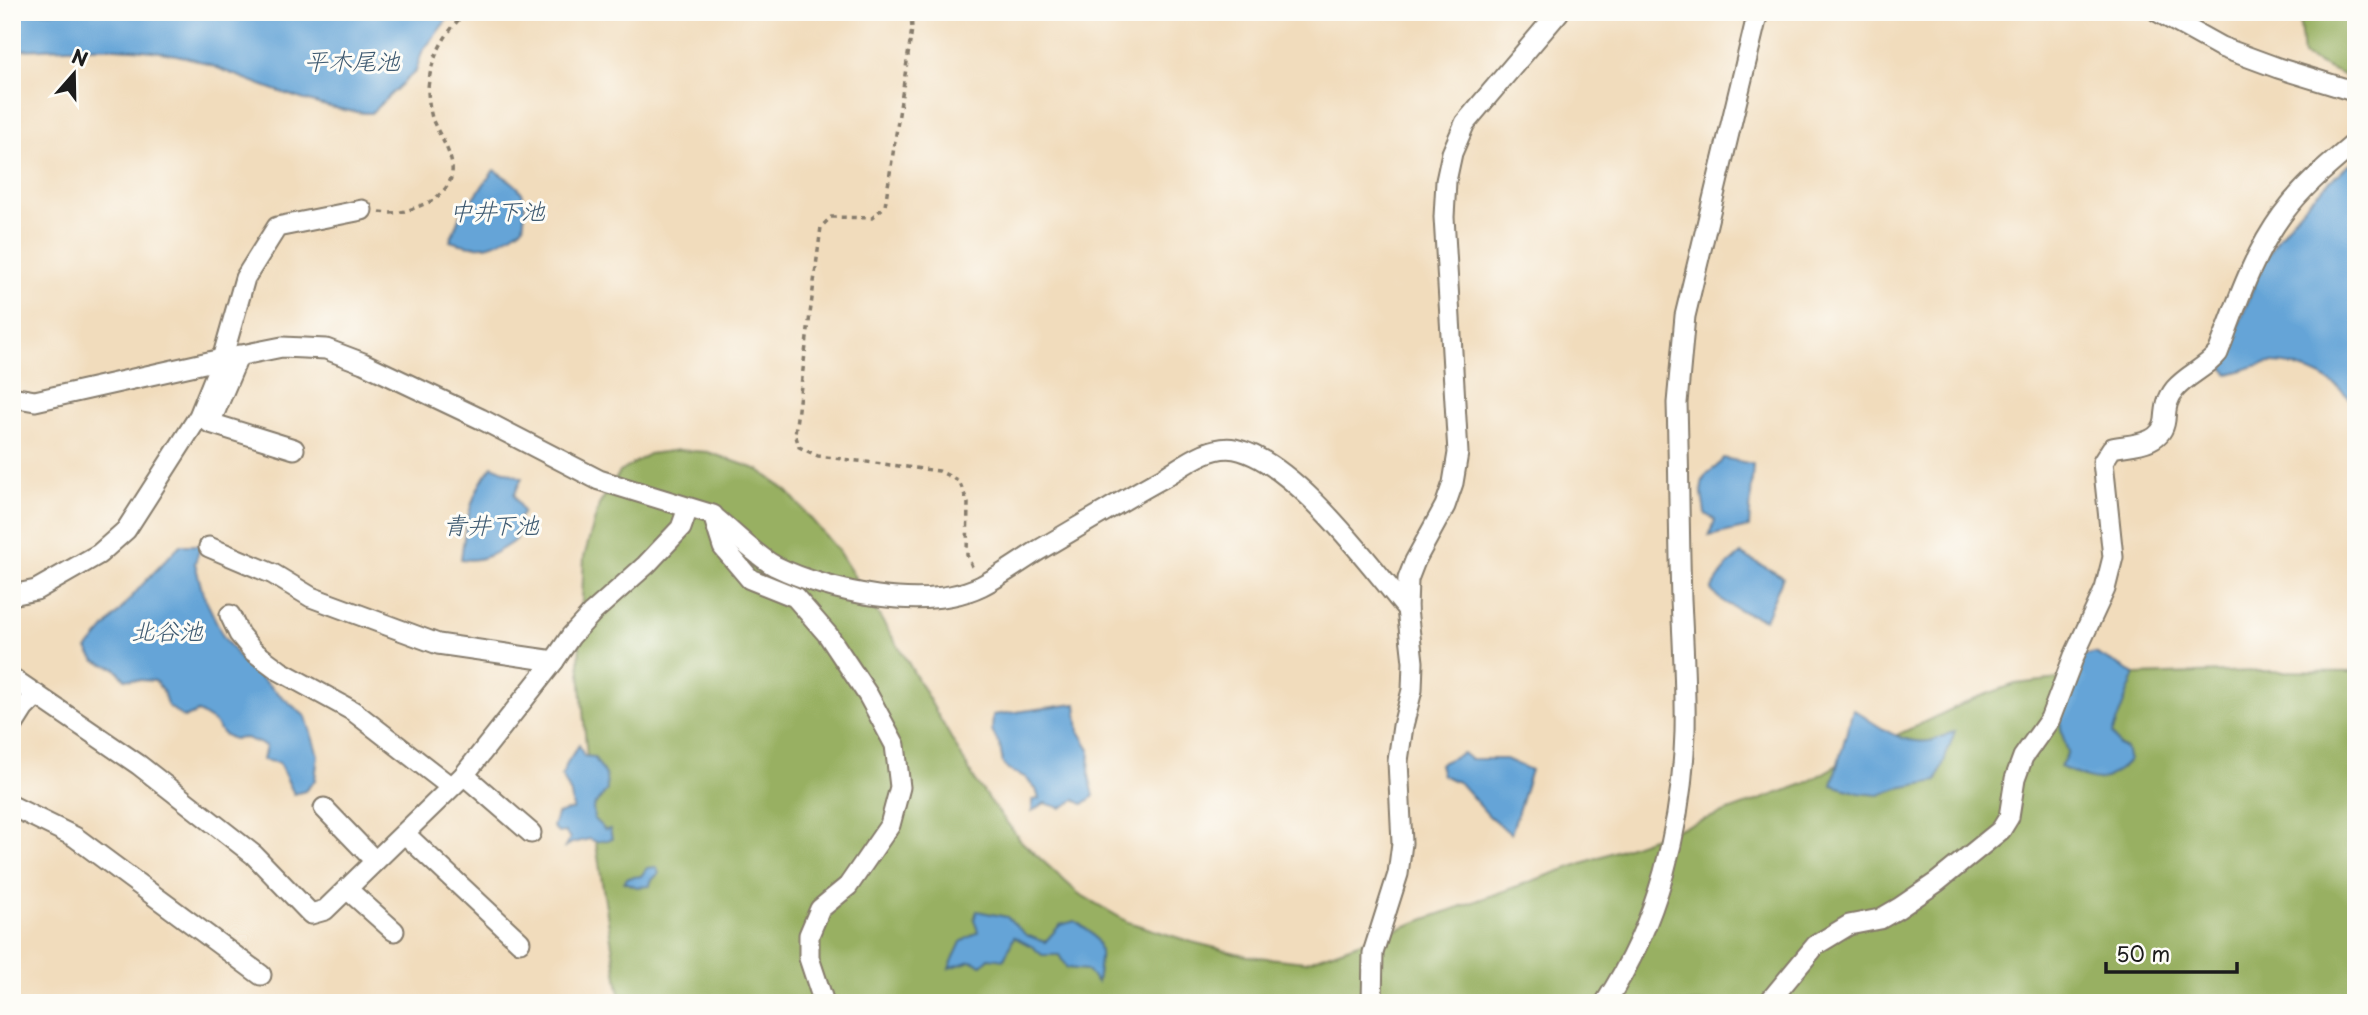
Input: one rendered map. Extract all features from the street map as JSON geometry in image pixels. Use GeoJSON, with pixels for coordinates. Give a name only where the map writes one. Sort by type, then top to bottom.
{"type":"FeatureCollection","features":[{"type":"Feature","properties":{"kind":"street"},"geometry":{"type":"LineString","coordinates":[[1371,1003],[1373,953],[1398,874],[1402,843],[1398,761],[1412,690],[1413,662],[1407,609],[1408,579],[1445,506],[1453,483],[1458,453],[1444,217],[1446,181],[1452,153],[1465,123],[1559,12]]}},
{"type":"Feature","properties":{"kind":"street"},"geometry":{"type":"LineString","coordinates":[[1605,1003],[1637,947],[1649,917],[1664,875],[1676,821],[1685,731],[1678,417],[1680,356],[1696,266],[1758,12]]}},
{"type":"Feature","properties":{"kind":"street"},"geometry":{"type":"LineString","coordinates":[[2158,12],[2221,47],[2356,92]]}},
{"type":"Feature","properties":{"kind":"street"},"geometry":{"type":"LineString","coordinates":[[1768,1003],[1816,944],[1849,925],[1880,919],[1899,908],[1937,882],[2001,830],[2009,817],[2015,779],[2023,757],[2050,719],[2074,656],[2105,589],[2113,557],[2103,462],[2112,447],[2154,440],[2164,429],[2167,399],[2179,385],[2209,364],[2218,354],[2255,261],[2281,215],[2310,182],[2356,142]]}},
{"type":"Feature","properties":{"kind":"street"},"geometry":{"type":"LineString","coordinates":[[293,449],[211,423],[231,357],[245,278],[277,227],[362,210]]}},
{"type":"Feature","properties":{"kind":"street"},"geometry":{"type":"LineString","coordinates":[[12,397],[35,401],[282,347],[326,349],[363,363],[457,408],[599,480],[713,515],[773,565],[821,584],[865,595],[917,598],[956,594],[980,587],[1114,505],[1209,452],[1233,448],[1262,459],[1313,499],[1407,609]]}},
{"type":"Feature","properties":{"kind":"street"},"geometry":{"type":"LineString","coordinates":[[12,595],[36,590],[99,554],[125,530],[199,416],[231,357]]}},
{"type":"Feature","properties":{"kind":"street"},"geometry":{"type":"LineString","coordinates":[[12,678],[139,765],[254,855],[311,914],[325,910],[458,781],[592,612],[646,565],[681,528],[688,508]]}},
{"type":"Feature","properties":{"kind":"street"},"geometry":{"type":"LineString","coordinates":[[713,515],[723,547],[750,579],[795,597],[828,635],[868,695],[895,745],[900,787],[890,825],[848,886],[820,909],[809,935],[810,958],[824,1003]]}},
{"type":"Feature","properties":{"kind":"street"},"geometry":{"type":"LineString","coordinates":[[209,547],[273,574],[311,597],[438,644],[554,661]]}},
{"type":"Feature","properties":{"kind":"street"},"geometry":{"type":"LineString","coordinates":[[230,615],[239,634],[253,652],[353,712],[531,833]]}},
{"type":"Feature","properties":{"kind":"street"},"geometry":{"type":"LineString","coordinates":[[12,727],[24,708],[37,695]]}},
{"type":"Feature","properties":{"kind":"street"},"geometry":{"type":"LineString","coordinates":[[12,806],[75,837],[261,975]]}},
{"type":"Feature","properties":{"kind":"street"},"geometry":{"type":"LineString","coordinates":[[324,808],[375,861]]}},
{"type":"Feature","properties":{"kind":"street"},"geometry":{"type":"LineString","coordinates":[[405,834],[520,942]]}},
{"type":"Feature","properties":{"kind":"street"},"geometry":{"type":"LineString","coordinates":[[347,889],[394,931]]}},
{"type":"Feature","properties":{"kind":"path"},"geometry":{"type":"LineString","coordinates":[[362,210],[397,214],[432,202],[449,186],[453,168],[445,143],[432,118],[428,89],[433,59],[449,29],[466,12]]}},
{"type":"Feature","properties":{"kind":"path"},"geometry":{"type":"LineString","coordinates":[[911,12],[912,29],[885,206],[872,218],[831,217],[821,227],[795,433],[799,447],[818,456],[939,471],[959,481],[968,503],[967,555],[980,587]]}},
{"type":"Feature","properties":{"kind":"green space"},"geometry":{"type":"Polygon","coordinates":[[[2299,12],[2356,12],[2356,81],[2303,56],[2299,12]]]}},
{"type":"Feature","properties":{"kind":"green space"},"geometry":{"type":"Polygon","coordinates":[[[679,450],[708,452],[759,470],[788,492],[837,549],[905,657],[976,782],[1021,841],[1078,893],[1128,922],[1248,956],[1305,962],[1804,784],[1855,755],[1973,699],[2015,684],[2076,677],[2256,671],[2356,672],[2356,1003],[621,1003],[592,819],[579,661],[584,557],[599,505],[620,472],[649,454],[679,450]]]}},
{"type":"Feature","properties":{"kind":"water","name":"平木尾池"},"geometry":{"type":"Polygon","coordinates":[[[12,12],[453,12],[422,52],[416,71],[371,113],[304,100],[199,61],[171,54],[103,48],[12,50],[12,12]]]}},
{"type":"Feature","properties":{"kind":"water"},"geometry":{"type":"Polygon","coordinates":[[[2356,159],[2356,408],[2341,390],[2331,383],[2295,367],[2266,363],[2229,374],[2222,367],[2270,251],[2303,208],[2356,159]]]}},
{"type":"Feature","properties":{"kind":"water","name":"中井下池"},"geometry":{"type":"Polygon","coordinates":[[[494,170],[511,181],[521,192],[525,205],[523,227],[505,239],[489,245],[472,246],[450,241],[459,218],[494,170]]]}},
{"type":"Feature","properties":{"kind":"water"},"geometry":{"type":"Polygon","coordinates":[[[1723,458],[1753,464],[1749,527],[1709,536],[1715,520],[1705,514],[1702,483],[1723,458]]]}},
{"type":"Feature","properties":{"kind":"water","name":"青井下池"},"geometry":{"type":"Polygon","coordinates":[[[492,466],[522,478],[514,495],[523,512],[517,522],[517,539],[483,558],[461,559],[467,522],[478,487],[492,466]]]}},
{"type":"Feature","properties":{"kind":"water","name":"北谷池"},"geometry":{"type":"Polygon","coordinates":[[[180,545],[201,545],[195,563],[203,594],[223,636],[244,664],[306,717],[318,755],[315,780],[305,791],[294,794],[279,763],[263,760],[266,746],[246,738],[233,739],[223,734],[214,722],[198,712],[184,718],[167,705],[163,691],[155,681],[125,679],[115,668],[95,661],[87,649],[180,545]]]}},
{"type":"Feature","properties":{"kind":"water"},"geometry":{"type":"Polygon","coordinates":[[[1741,554],[1783,577],[1765,620],[1729,605],[1711,590],[1727,566],[1741,554]]]}},
{"type":"Feature","properties":{"kind":"water"},"geometry":{"type":"Polygon","coordinates":[[[2095,653],[2135,674],[2112,734],[2119,745],[2126,749],[2129,761],[2110,776],[2096,780],[2060,767],[2068,752],[2059,715],[2083,656],[2095,653]]]}},
{"type":"Feature","properties":{"kind":"water"},"geometry":{"type":"Polygon","coordinates":[[[1076,704],[1079,731],[1090,749],[1089,775],[1094,796],[1083,804],[1075,800],[1061,808],[1045,803],[1032,811],[1032,800],[1039,799],[1036,789],[1025,777],[1008,770],[1003,764],[1000,746],[992,731],[993,715],[1076,704]]]}},
{"type":"Feature","properties":{"kind":"water"},"geometry":{"type":"Polygon","coordinates":[[[1853,709],[1889,732],[1908,740],[1929,741],[1955,731],[1937,781],[1898,788],[1879,795],[1859,793],[1832,785],[1853,709]]]}},
{"type":"Feature","properties":{"kind":"water"},"geometry":{"type":"Polygon","coordinates":[[[579,745],[584,756],[594,757],[606,776],[607,790],[593,807],[594,819],[605,830],[610,829],[612,839],[596,842],[590,839],[565,847],[570,838],[565,832],[558,833],[553,827],[557,814],[573,809],[571,794],[562,776],[579,745]]]}},
{"type":"Feature","properties":{"kind":"water"},"geometry":{"type":"Polygon","coordinates":[[[1463,753],[1470,759],[1506,759],[1531,770],[1511,834],[1489,816],[1460,783],[1442,775],[1439,764],[1463,753]]]}},
{"type":"Feature","properties":{"kind":"water"},"geometry":{"type":"Polygon","coordinates":[[[656,867],[659,873],[650,886],[637,887],[624,882],[627,878],[641,876],[647,868],[656,867]]]}},
{"type":"Feature","properties":{"kind":"water"},"geometry":{"type":"Polygon","coordinates":[[[977,911],[1007,917],[1026,935],[1045,942],[1060,925],[1075,921],[1092,934],[1099,946],[1097,982],[1086,970],[1067,968],[1059,955],[1042,955],[1014,937],[1004,960],[989,958],[982,965],[971,961],[949,968],[961,942],[978,932],[974,919],[977,911]]]}}]}
